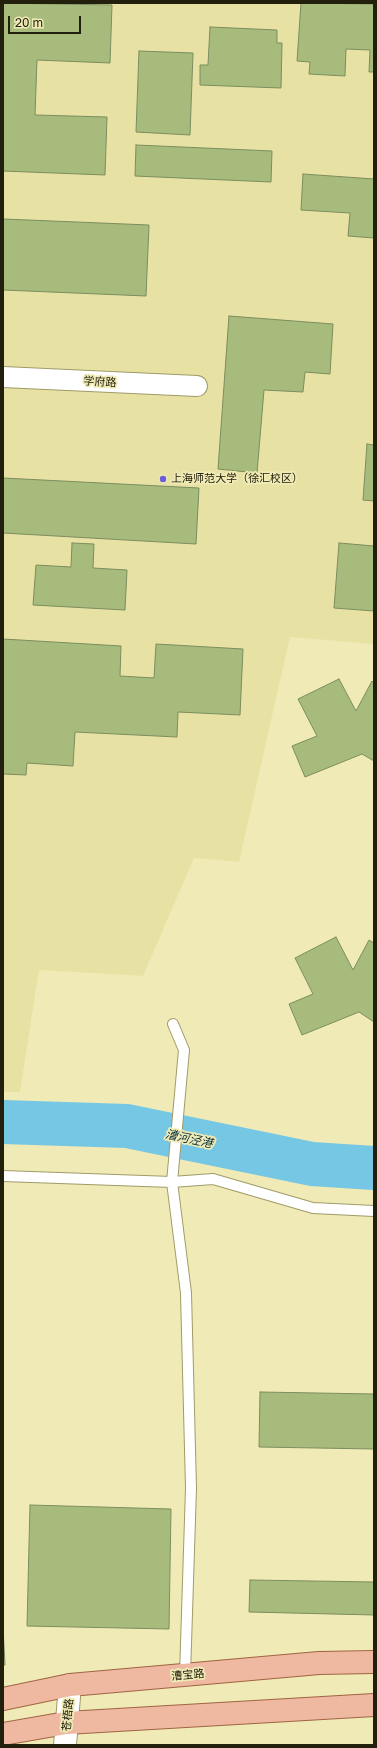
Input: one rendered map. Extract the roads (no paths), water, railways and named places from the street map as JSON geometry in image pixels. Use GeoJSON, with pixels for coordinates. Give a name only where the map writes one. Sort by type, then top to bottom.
{"type":"FeatureCollection","features":[{"type":"Feature","properties":{"kind":"main road","name":"漕宝路"},"geometry":{"type":"LineString","coordinates":[[3,1699],[70,1684],[319,1663],[374,1662]]}},
{"type":"Feature","properties":{"kind":"main road"},"geometry":{"type":"LineString","coordinates":[[3,1734],[66,1723],[374,1705]]}},
{"type":"Feature","properties":{"kind":"street","name":"学府路"},"geometry":{"type":"LineString","coordinates":[[3,377],[197,386]]}},
{"type":"Feature","properties":{"kind":"street","name":"苍梧路"},"geometry":{"type":"LineString","coordinates":[[65,1745],[70,1684]]}},
{"type":"Feature","properties":{"kind":"lane"},"geometry":{"type":"LineString","coordinates":[[173,1024],[184,1050],[172,1182],[186,1293],[191,1488],[185,1675]]}},
{"type":"Feature","properties":{"kind":"lane"},"geometry":{"type":"LineString","coordinates":[[3,1176],[172,1182],[213,1179],[313,1208],[374,1211]]}},
{"type":"Feature","properties":{"kind":"waterway","name":"漕河泾港"},"geometry":{"type":"LineString","coordinates":[[3,1122],[127,1126],[312,1164],[374,1168]]}},
{"type":"Feature","properties":{"kind":"place","name":"上海师范大学（徐汇校区）"},"geometry":{"type":"Point","coordinates":[163,479]}}]}
